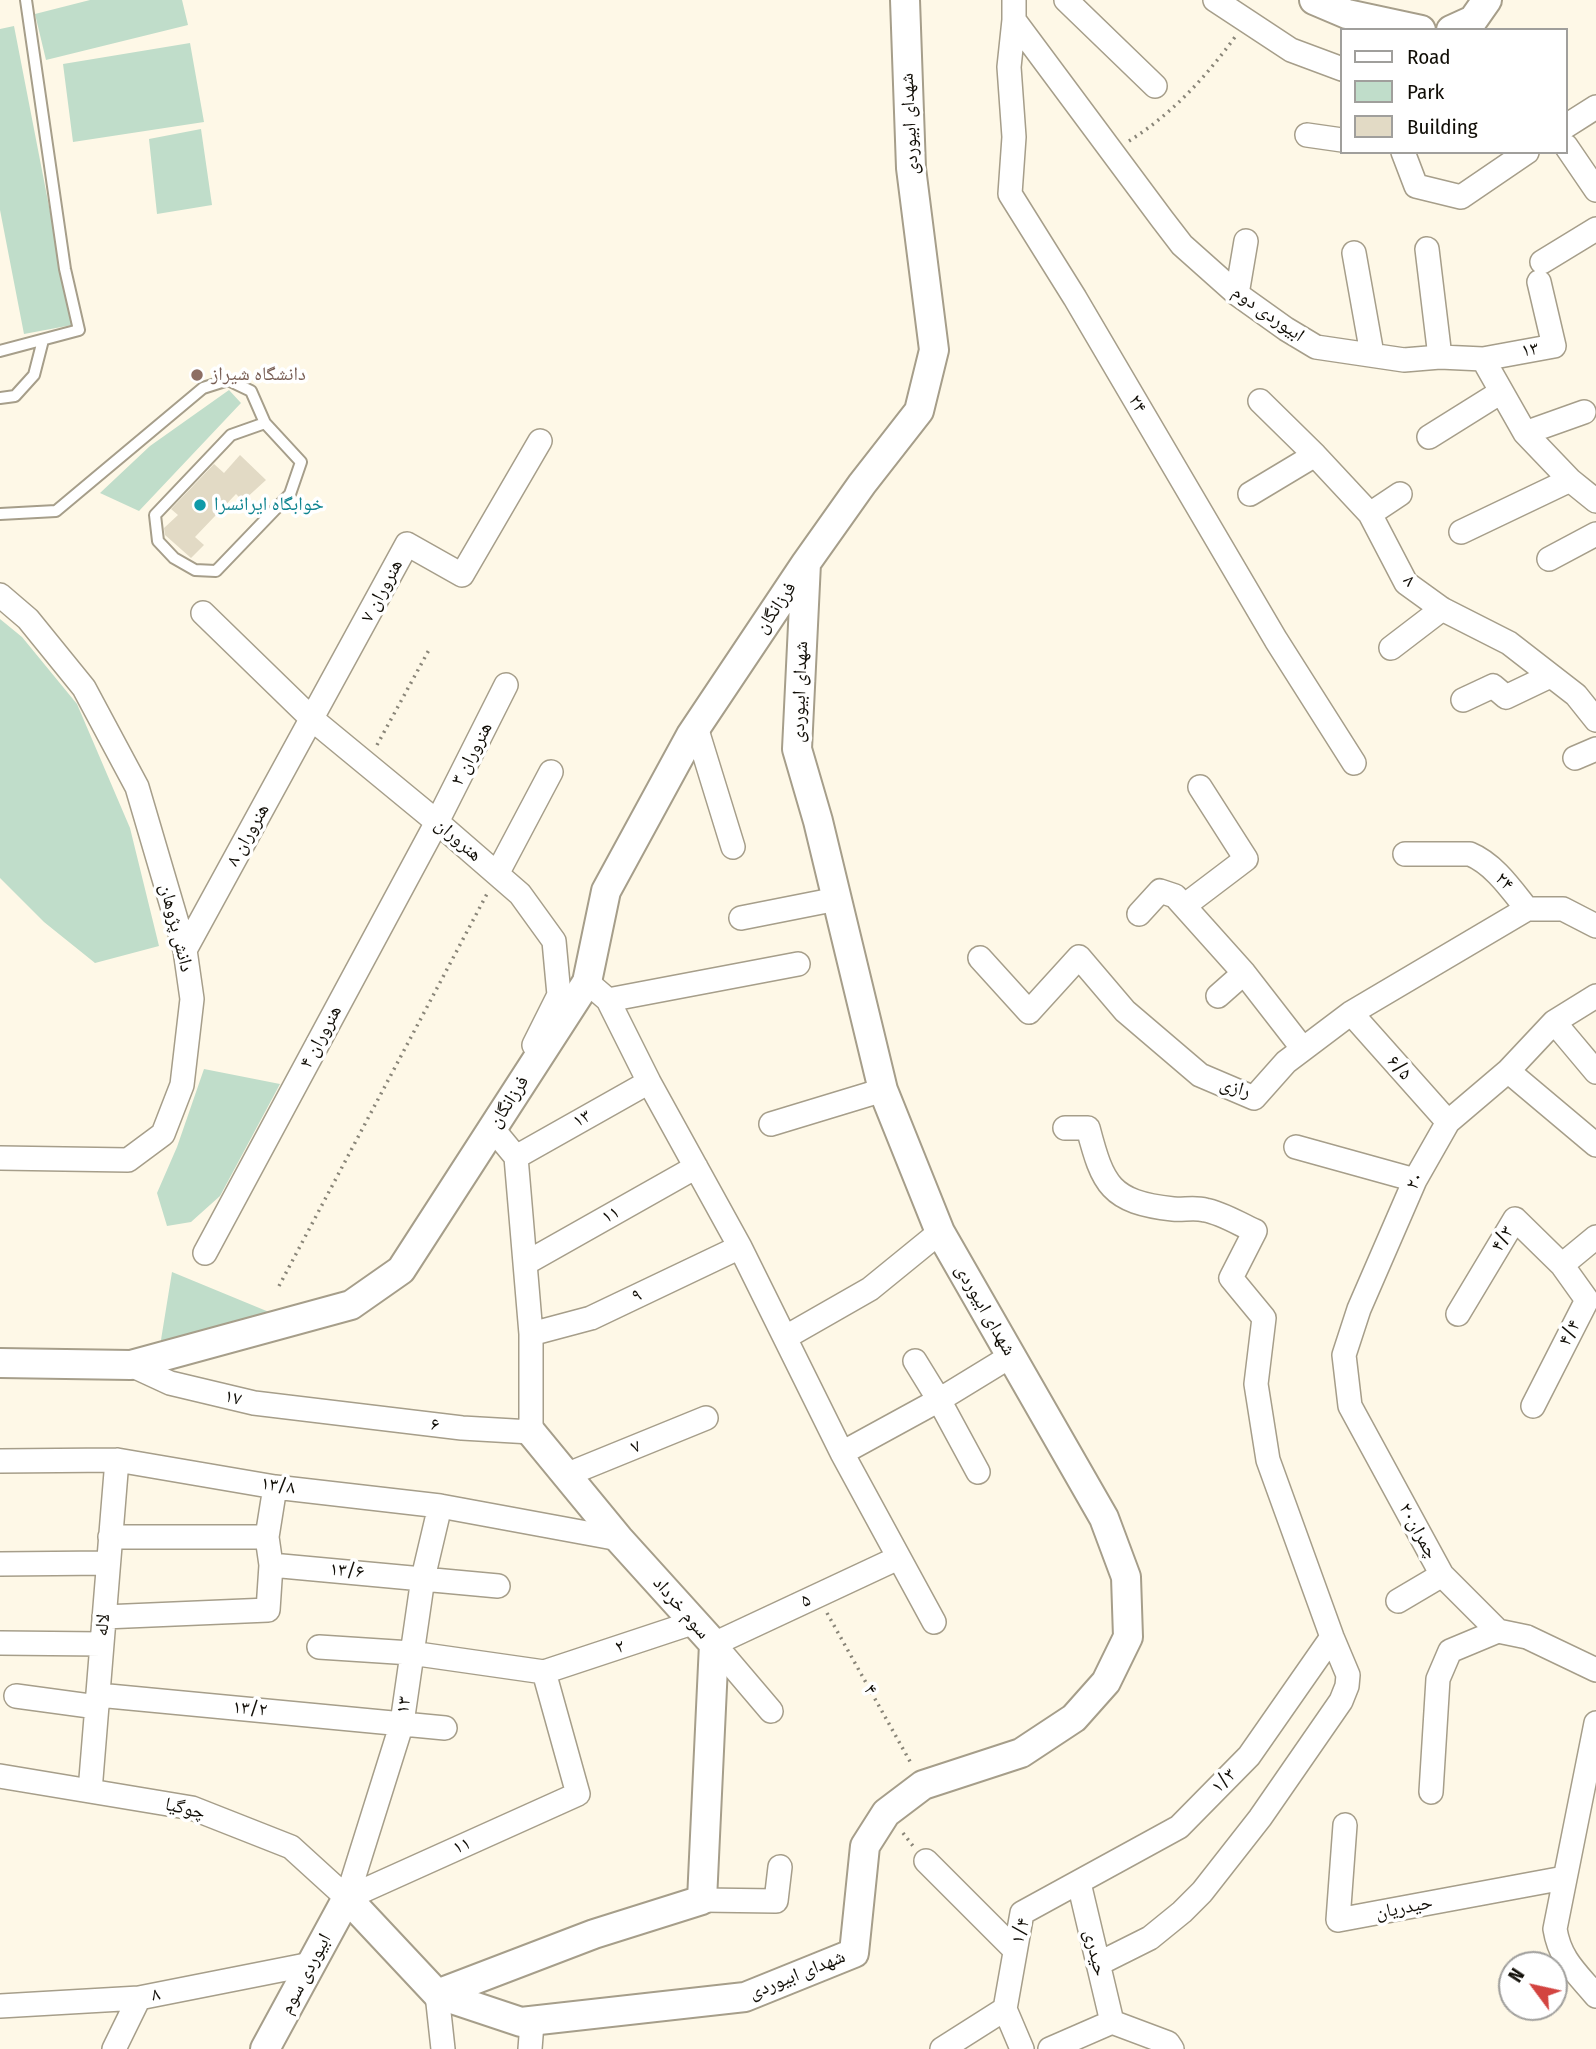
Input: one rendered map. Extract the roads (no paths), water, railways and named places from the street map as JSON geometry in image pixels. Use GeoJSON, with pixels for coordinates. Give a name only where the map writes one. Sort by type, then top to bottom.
{"type":"FeatureCollection","features":[{"type":"Feature","properties":{"kind":"street","name":"شهدای ابیوردی"},"geometry":{"type":"LineString","coordinates":[[346,1898],[437,1994],[521,2022],[531,2036],[745,1997],[854,1953],[866,1846],[886,1813],[923,1785],[1021,1752],[1074,1718],[1105,1682],[1128,1637],[1126,1577],[1104,1518],[940,1232],[883,1090],[818,821],[797,749],[806,564],[862,484],[919,411],[934,350],[911,169],[905,0]]}},
{"type":"Feature","properties":{"kind":"street"},"geometry":{"type":"LineString","coordinates":[[1066,0],[1155,86]]}},
{"type":"Feature","properties":{"kind":"street"},"geometry":{"type":"LineString","coordinates":[[1215,0],[1291,50],[1340,68]]}},
{"type":"Feature","properties":{"kind":"street"},"geometry":{"type":"LineString","coordinates":[[1314,0],[1347,14],[1412,28]]}},
{"type":"Feature","properties":{"kind":"street"},"geometry":{"type":"LineString","coordinates":[[1455,28],[1473,20],[1487,0]]}},
{"type":"Feature","properties":{"kind":"street","name":"ابیوردی دوم"},"geometry":{"type":"LineString","coordinates":[[1014,10],[1182,246],[1237,294],[1316,347],[1405,360],[1483,359]]}},
{"type":"Feature","properties":{"kind":"street","name":"۲۴"},"geometry":{"type":"LineString","coordinates":[[1014,10],[1009,66],[1014,137],[1010,194],[1075,298],[1276,640],[1354,763]]}},
{"type":"Feature","properties":{"kind":"street"},"geometry":{"type":"LineString","coordinates":[[1568,125],[1596,107]]}},
{"type":"Feature","properties":{"kind":"street"},"geometry":{"type":"LineString","coordinates":[[1307,135],[1340,140]]}},
{"type":"Feature","properties":{"kind":"street"},"geometry":{"type":"LineString","coordinates":[[1568,149],[1596,190]]}},
{"type":"Feature","properties":{"kind":"street"},"geometry":{"type":"LineString","coordinates":[[1404,154],[1416,186],[1461,197],[1524,154]]}},
{"type":"Feature","properties":{"kind":"street","name":"۱۳"},"geometry":{"type":"LineString","coordinates":[[1483,359],[1554,346],[1541,272],[1596,229]]}},
{"type":"Feature","properties":{"kind":"street"},"geometry":{"type":"LineString","coordinates":[[1237,294],[1246,241]]}},
{"type":"Feature","properties":{"kind":"street"},"geometry":{"type":"LineString","coordinates":[[1427,249],[1440,358]]}},
{"type":"Feature","properties":{"kind":"street"},"geometry":{"type":"LineString","coordinates":[[1354,253],[1372,354]]}},
{"type":"Feature","properties":{"kind":"street"},"geometry":{"type":"LineString","coordinates":[[1483,359],[1525,433],[1570,480],[1596,501]]}},
{"type":"Feature","properties":{"kind":"street"},"geometry":{"type":"LineString","coordinates":[[1429,437],[1501,392]]}},
{"type":"Feature","properties":{"kind":"street","name":"۸"},"geometry":{"type":"LineString","coordinates":[[1260,401],[1370,514],[1406,583],[1442,609],[1509,643],[1576,695],[1596,720]]}},
{"type":"Feature","properties":{"kind":"street"},"geometry":{"type":"LineString","coordinates":[[1525,433],[1584,412]]}},
{"type":"Feature","properties":{"kind":"street","name":"هنروران ۷"},"geometry":{"type":"LineString","coordinates":[[312,719],[407,544],[462,575],[540,441]]}},
{"type":"Feature","properties":{"kind":"street"},"geometry":{"type":"LineString","coordinates":[[1250,494],[1315,455]]}},
{"type":"Feature","properties":{"kind":"street"},"geometry":{"type":"LineString","coordinates":[[1461,532],[1570,480]]}},
{"type":"Feature","properties":{"kind":"street"},"geometry":{"type":"LineString","coordinates":[[1370,514],[1400,494]]}},
{"type":"Feature","properties":{"kind":"street"},"geometry":{"type":"LineString","coordinates":[[1549,559],[1596,534]]}},
{"type":"Feature","properties":{"kind":"street","name":"فرزانگان"},"geometry":{"type":"LineString","coordinates":[[0,1363],[131,1365],[351,1305],[401,1270],[492,1128],[597,991],[606,891],[696,727],[806,564]]}},
{"type":"Feature","properties":{"kind":"street","name":"دانش پژوهان"},"geometry":{"type":"LineString","coordinates":[[0,595],[28,619],[84,688],[137,788],[185,950],[192,999],[182,1085],[163,1134],[128,1160],[0,1158]]}},
{"type":"Feature","properties":{"kind":"street"},"geometry":{"type":"LineString","coordinates":[[1391,648],[1442,609]]}},
{"type":"Feature","properties":{"kind":"street","name":"هنروران"},"geometry":{"type":"LineString","coordinates":[[203,613],[312,719],[438,822],[520,894],[554,941],[559,995],[492,1128]]}},
{"type":"Feature","properties":{"kind":"street"},"geometry":{"type":"LineString","coordinates":[[1463,700],[1493,686],[1506,697],[1550,676]]}},
{"type":"Feature","properties":{"kind":"street","name":"هنروران ۳"},"geometry":{"type":"LineString","coordinates":[[438,822],[506,685]]}},
{"type":"Feature","properties":{"kind":"street","name":"هنروران ۸"},"geometry":{"type":"LineString","coordinates":[[185,950],[312,719]]}},
{"type":"Feature","properties":{"kind":"street"},"geometry":{"type":"LineString","coordinates":[[696,727],[733,847]]}},
{"type":"Feature","properties":{"kind":"street"},"geometry":{"type":"LineString","coordinates":[[1575,758],[1596,749]]}},
{"type":"Feature","properties":{"kind":"street"},"geometry":{"type":"LineString","coordinates":[[497,874],[551,772]]}},
{"type":"Feature","properties":{"kind":"street"},"geometry":{"type":"LineString","coordinates":[[1184,906],[1246,859],[1200,788]]}},
{"type":"Feature","properties":{"kind":"street","name":"هنروران ۴"},"geometry":{"type":"LineString","coordinates":[[205,1253],[438,822]]}},
{"type":"Feature","properties":{"kind":"street","name":"۲۴"},"geometry":{"type":"LineString","coordinates":[[1405,855],[1470,854],[1504,880],[1527,909],[1563,909],[1596,926]]}},
{"type":"Feature","properties":{"kind":"street"},"geometry":{"type":"LineString","coordinates":[[1139,914],[1160,891],[1175,896],[1244,973],[1303,1049]]}},
{"type":"Feature","properties":{"kind":"street"},"geometry":{"type":"LineString","coordinates":[[741,918],[836,899]]}},
{"type":"Feature","properties":{"kind":"street","name":"رازی"},"geometry":{"type":"LineString","coordinates":[[980,958],[1029,1012],[1079,957],[1125,1011],[1200,1075],[1254,1098],[1286,1062],[1351,1013],[1527,909]]}},
{"type":"Feature","properties":{"kind":"street"},"geometry":{"type":"LineString","coordinates":[[798,964],[597,991],[740,1247],[842,1453],[934,1622]]}},
{"type":"Feature","properties":{"kind":"street"},"geometry":{"type":"LineString","coordinates":[[1218,996],[1244,973]]}},
{"type":"Feature","properties":{"kind":"street"},"geometry":{"type":"LineString","coordinates":[[1587,1138],[1508,1071],[1554,1023],[1596,996]]}},
{"type":"Feature","properties":{"kind":"street","name":"۶/۵"},"geometry":{"type":"LineString","coordinates":[[1351,1013],[1448,1122]]}},
{"type":"Feature","properties":{"kind":"street"},"geometry":{"type":"LineString","coordinates":[[1554,1023],[1596,1072]]}},
{"type":"Feature","properties":{"kind":"street","name":"۲۰"},"geometry":{"type":"LineString","coordinates":[[1356,1316],[1415,1180],[1448,1122],[1508,1071]]}},
{"type":"Feature","properties":{"kind":"street","name":"۱۳"},"geometry":{"type":"LineString","coordinates":[[516,1157],[649,1082]]}},
{"type":"Feature","properties":{"kind":"street"},"geometry":{"type":"LineString","coordinates":[[771,1124],[883,1090]]}},
{"type":"Feature","properties":{"kind":"street"},"geometry":{"type":"LineString","coordinates":[[492,1128],[516,1157],[531,1334],[531,1432]]}},
{"type":"Feature","properties":{"kind":"street"},"geometry":{"type":"LineString","coordinates":[[1065,1128],[1087,1128],[1097,1163],[1114,1191],[1137,1203],[1173,1209],[1205,1210],[1255,1231],[1231,1278],[1264,1318],[1256,1384],[1268,1460],[1348,1675],[1347,1686],[1340,1701],[1269,1807],[1208,1884],[1182,1912],[1150,1938],[1098,1964]]}},
{"type":"Feature","properties":{"kind":"street"},"geometry":{"type":"LineString","coordinates":[[1296,1147],[1415,1180]]}},
{"type":"Feature","properties":{"kind":"street","name":"۱۱"},"geometry":{"type":"LineString","coordinates":[[526,1263],[696,1167]]}},
{"type":"Feature","properties":{"kind":"street","name":"۴/۳"},"geometry":{"type":"LineString","coordinates":[[1458,1314],[1515,1219],[1562,1265]]}},
{"type":"Feature","properties":{"kind":"street"},"geometry":{"type":"LineString","coordinates":[[786,1337],[870,1289],[940,1232]]}},
{"type":"Feature","properties":{"kind":"street"},"geometry":{"type":"LineString","coordinates":[[1562,1265],[1596,1237]]}},
{"type":"Feature","properties":{"kind":"street","name":"۹"},"geometry":{"type":"LineString","coordinates":[[531,1334],[591,1318],[740,1247]]}},
{"type":"Feature","properties":{"kind":"street","name":"۴/۴"},"geometry":{"type":"LineString","coordinates":[[1533,1406],[1587,1300],[1562,1265]]}},
{"type":"Feature","properties":{"kind":"street","name":"چمران۲۰"},"geometry":{"type":"LineString","coordinates":[[1356,1316],[1344,1355],[1350,1406],[1442,1575],[1498,1631]]}},
{"type":"Feature","properties":{"kind":"street"},"geometry":{"type":"LineString","coordinates":[[842,1453],[1012,1356]]}},
{"type":"Feature","properties":{"kind":"street"},"geometry":{"type":"LineString","coordinates":[[915,1361],[978,1472]]}},
{"type":"Feature","properties":{"kind":"street","name":"۱۷"},"geometry":{"type":"LineString","coordinates":[[131,1365],[170,1383],[254,1403],[340,1414]]}},
{"type":"Feature","properties":{"kind":"street","name":"۶"},"geometry":{"type":"LineString","coordinates":[[340,1414],[462,1428],[531,1432]]}},
{"type":"Feature","properties":{"kind":"street","name":"۷"},"geometry":{"type":"LineString","coordinates":[[566,1475],[706,1418]]}},
{"type":"Feature","properties":{"kind":"street","name":"سوم خرداد"},"geometry":{"type":"LineString","coordinates":[[531,1432],[619,1539],[713,1644],[702,1900]]}},
{"type":"Feature","properties":{"kind":"street","name":"۱۳/۸"},"geometry":{"type":"LineString","coordinates":[[0,1461],[117,1460],[275,1487],[440,1506]]}},
{"type":"Feature","properties":{"kind":"street","name":"لاله"},"geometry":{"type":"LineString","coordinates":[[90,1791],[117,1460]]}},
{"type":"Feature","properties":{"kind":"street"},"geometry":{"type":"LineString","coordinates":[[104,1617],[268,1610],[271,1565],[267,1536],[275,1487]]}},
{"type":"Feature","properties":{"kind":"street"},"geometry":{"type":"LineString","coordinates":[[440,1506],[619,1539]]}},
{"type":"Feature","properties":{"kind":"street","name":"۱۳"},"geometry":{"type":"LineString","coordinates":[[346,1898],[401,1723],[423,1578],[440,1506]]}},
{"type":"Feature","properties":{"kind":"street"},"geometry":{"type":"LineString","coordinates":[[110,1537],[267,1536]]}},
{"type":"Feature","properties":{"kind":"street","name":"۵"},"geometry":{"type":"LineString","coordinates":[[713,1644],[898,1558]]}},
{"type":"Feature","properties":{"kind":"street"},"geometry":{"type":"LineString","coordinates":[[0,1564],[108,1563]]}},
{"type":"Feature","properties":{"kind":"street","name":"۱۳/۶"},"geometry":{"type":"LineString","coordinates":[[271,1565],[498,1586]]}},
{"type":"Feature","properties":{"kind":"street"},"geometry":{"type":"LineString","coordinates":[[1398,1601],[1442,1575]]}},
{"type":"Feature","properties":{"kind":"street","name":"۲"},"geometry":{"type":"LineString","coordinates":[[544,1672],[695,1622]]}},
{"type":"Feature","properties":{"kind":"street"},"geometry":{"type":"LineString","coordinates":[[1431,1792],[1438,1679],[1450,1651],[1498,1631],[1527,1637],[1596,1670]]}},
{"type":"Feature","properties":{"kind":"street","name":"۱/۳"},"geometry":{"type":"LineString","coordinates":[[1079,1884],[1179,1826],[1249,1756],[1332,1637]]}},
{"type":"Feature","properties":{"kind":"street"},"geometry":{"type":"LineString","coordinates":[[0,1643],[102,1644]]}},
{"type":"Feature","properties":{"kind":"street"},"geometry":{"type":"LineString","coordinates":[[713,1644],[771,1711]]}},
{"type":"Feature","properties":{"kind":"street"},"geometry":{"type":"LineString","coordinates":[[319,1647],[411,1653],[544,1672]]}},
{"type":"Feature","properties":{"kind":"street","name":"۱۱"},"geometry":{"type":"LineString","coordinates":[[346,1898],[578,1794],[544,1672]]}},
{"type":"Feature","properties":{"kind":"street","name":"۱۳/۲"},"geometry":{"type":"LineString","coordinates":[[16,1696],[445,1728]]}},
{"type":"Feature","properties":{"kind":"street"},"geometry":{"type":"LineString","coordinates":[[1596,1723],[1555,1929],[1562,1955],[1596,1996]]}},
{"type":"Feature","properties":{"kind":"street","name":"چوگیا"},"geometry":{"type":"LineString","coordinates":[[0,1776],[192,1808],[291,1847],[346,1898]]}},
{"type":"Feature","properties":{"kind":"street","name":"حیدریان"},"geometry":{"type":"LineString","coordinates":[[1345,1825],[1338,1920],[1564,1878]]}},
{"type":"Feature","properties":{"kind":"street"},"geometry":{"type":"LineString","coordinates":[[926,1861],[1016,1950]]}},
{"type":"Feature","properties":{"kind":"street"},"geometry":{"type":"LineString","coordinates":[[443,2049],[437,1994],[594,1934],[702,1900],[776,1902],[780,1867]]}},
{"type":"Feature","properties":{"kind":"street","name":"۱/۴"},"geometry":{"type":"LineString","coordinates":[[1005,2009],[1022,1913],[1079,1884]]}},
{"type":"Feature","properties":{"kind":"street","name":"حیدری"},"geometry":{"type":"LineString","coordinates":[[1079,1884],[1112,2022]]}},
{"type":"Feature","properties":{"kind":"street","name":"ابیوردی سوم"},"geometry":{"type":"LineString","coordinates":[[265,2049],[346,1898]]}},
{"type":"Feature","properties":{"kind":"street","name":"۸"},"geometry":{"type":"LineString","coordinates":[[0,2006],[139,1998],[311,1964]]}},
{"type":"Feature","properties":{"kind":"street"},"geometry":{"type":"LineString","coordinates":[[114,2049],[139,1998]]}},
{"type":"Feature","properties":{"kind":"street"},"geometry":{"type":"LineString","coordinates":[[942,2049],[1005,2009],[1022,2049]]}},
{"type":"Feature","properties":{"kind":"street"},"geometry":{"type":"LineString","coordinates":[[1050,2049],[1112,2022],[1168,2043],[1172,2049]]}},
{"type":"Feature","properties":{"kind":"lane"},"geometry":{"type":"LineString","coordinates":[[0,351],[79,330],[65,269],[26,0]]}},
{"type":"Feature","properties":{"kind":"lane"},"geometry":{"type":"LineString","coordinates":[[0,398],[15,396],[34,375],[43,340]]}},
{"type":"Feature","properties":{"kind":"lane"},"geometry":{"type":"LineString","coordinates":[[0,514],[56,511],[203,388],[228,380],[251,391],[265,423],[301,462],[290,494],[216,571],[195,570],[174,558],[158,541],[155,515],[231,435],[265,423]]}},
{"type":"Feature","properties":{"kind":"place","name":"دانشگاه شیراز"},"geometry":{"type":"Point","coordinates":[197,375]}},
{"type":"Feature","properties":{"kind":"place","name":"خوابگاه ایرانسرا"},"geometry":{"type":"Point","coordinates":[200,505]}}]}
